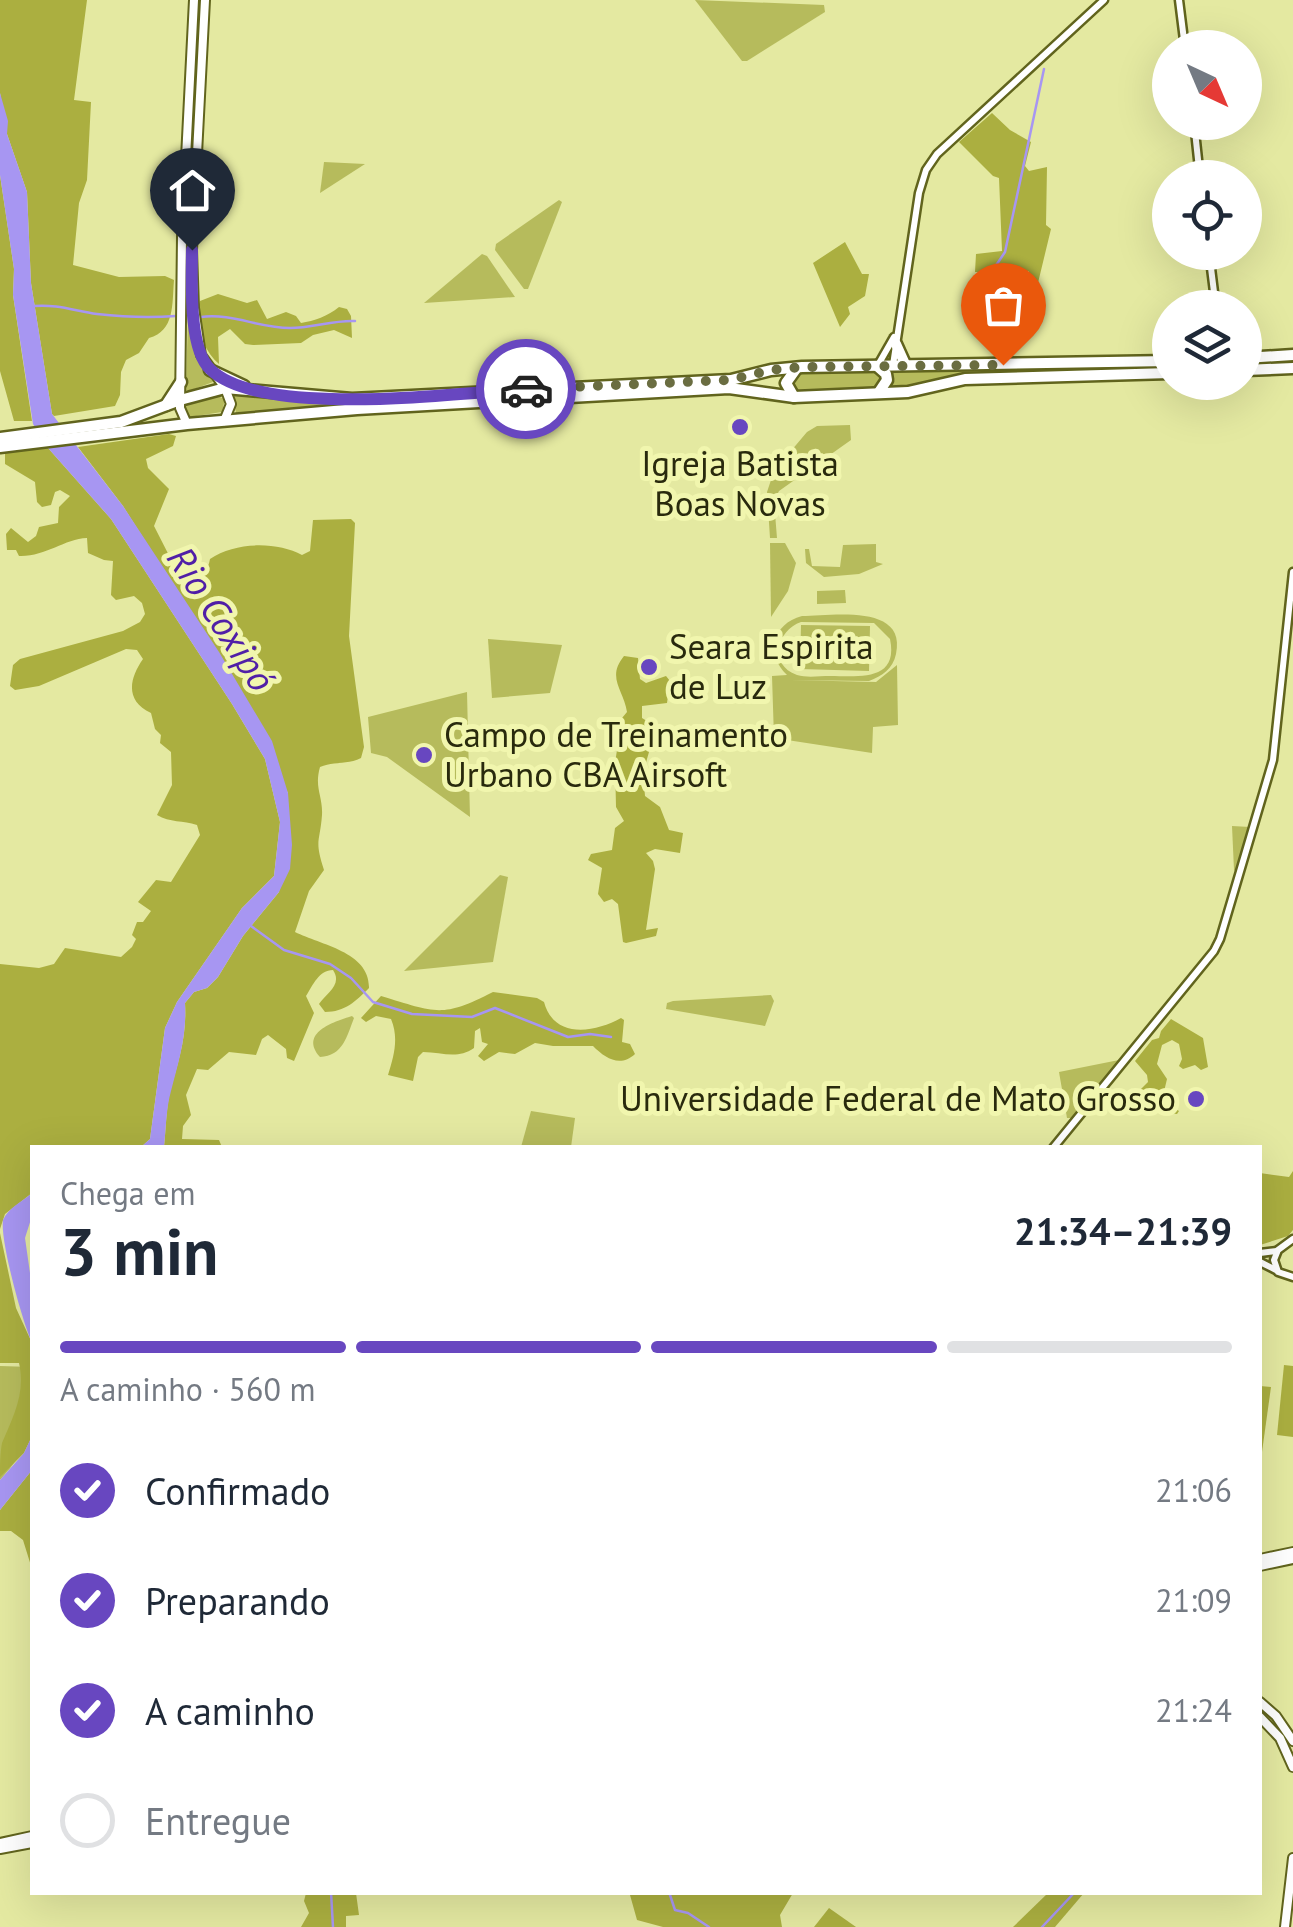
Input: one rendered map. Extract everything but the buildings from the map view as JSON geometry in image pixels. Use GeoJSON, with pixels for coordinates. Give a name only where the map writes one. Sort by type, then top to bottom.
{"type":"FeatureCollection","features":[{"type":"Feature","properties":{"kind":"highway"},"geometry":{"type":"LineString","coordinates":[[879,392],[899,364],[896,337]]}},
{"type":"Feature","properties":{"kind":"highway"},"geometry":{"type":"LineString","coordinates":[[1262,357],[1293,356]]}},
{"type":"Feature","properties":{"kind":"highway"},"geometry":{"type":"LineString","coordinates":[[102,431],[180,400],[226,388],[352,399],[730,380],[802,367],[1152,362]]}},
{"type":"Feature","properties":{"kind":"highway"},"geometry":{"type":"LineString","coordinates":[[878,366],[886,380]]}},
{"type":"Feature","properties":{"kind":"highway"},"geometry":{"type":"LineString","coordinates":[[794,397],[786,383],[792,372],[802,367]]}},
{"type":"Feature","properties":{"kind":"highway"},"geometry":{"type":"LineString","coordinates":[[1262,369],[1293,368]]}},
{"type":"Feature","properties":{"kind":"highway"},"geometry":{"type":"LineString","coordinates":[[210,370],[254,390]]}},
{"type":"Feature","properties":{"kind":"highway"},"geometry":{"type":"LineString","coordinates":[[0,447],[9,441],[357,408],[730,388],[794,397],[908,392],[966,380],[1152,374]]}},
{"type":"Feature","properties":{"kind":"highway"},"geometry":{"type":"LineString","coordinates":[[166,405],[181,382]]}},
{"type":"Feature","properties":{"kind":"main road"},"geometry":{"type":"LineString","coordinates":[[187,424],[180,400],[181,276],[194,0]]}},
{"type":"Feature","properties":{"kind":"main road"},"geometry":{"type":"LineString","coordinates":[[205,0],[192,250],[194,308],[199,349],[226,388],[231,404],[224,421]]}},
{"type":"Feature","properties":{"kind":"main road"},"geometry":{"type":"LineString","coordinates":[[191,65],[201,66]]}},
{"type":"Feature","properties":{"kind":"main road"},"geometry":{"type":"LineString","coordinates":[[181,276],[186,306],[194,308]]}},
{"type":"Feature","properties":{"kind":"main road"},"geometry":{"type":"LineString","coordinates":[[1262,1562],[1293,1556]]}},
{"type":"Feature","properties":{"kind":"main road"},"geometry":{"type":"LineString","coordinates":[[1262,1704],[1293,1740]]}},
{"type":"Feature","properties":{"kind":"main road"},"geometry":{"type":"LineString","coordinates":[[1262,1719],[1280,1738],[1293,1767]]}},
{"type":"Feature","properties":{"kind":"main road"},"geometry":{"type":"LineString","coordinates":[[0,1846],[30,1840]]}},
{"type":"Feature","properties":{"kind":"main road"},"geometry":{"type":"LineString","coordinates":[[1285,1927],[1293,1858]]}},
{"type":"Feature","properties":{"kind":"street"},"geometry":{"type":"LineString","coordinates":[[878,366],[896,337],[918,193],[926,170],[937,154],[1104,0]]}},
{"type":"Feature","properties":{"kind":"street"},"geometry":{"type":"LineString","coordinates":[[1179,0],[1183,30]]}},
{"type":"Feature","properties":{"kind":"street"},"geometry":{"type":"LineString","coordinates":[[1055,1145],[1220,939],[1273,760],[1293,572]]}},
{"type":"Feature","properties":{"kind":"street"},"geometry":{"type":"LineString","coordinates":[[1262,1253],[1291,1243]]}},
{"type":"Feature","properties":{"kind":"street"},"geometry":{"type":"LineString","coordinates":[[1276,1270],[1278,1250]]}},
{"type":"Feature","properties":{"kind":"street"},"geometry":{"type":"LineString","coordinates":[[1262,1263],[1293,1277]]}},
{"type":"Feature","properties":{"kind":"green space"},"geometry":{"type":"Polygon","coordinates":[[[695,0],[824,5],[825,12],[742,61],[695,0]]]}},
{"type":"Feature","properties":{"kind":"green space"},"geometry":{"type":"Polygon","coordinates":[[[324,162],[365,164],[320,193],[324,162]]]}},
{"type":"Feature","properties":{"kind":"green space"},"geometry":{"type":"Polygon","coordinates":[[[559,200],[562,202],[528,289],[524,289],[495,250],[496,244],[559,200]]]}},
{"type":"Feature","properties":{"kind":"green space"},"geometry":{"type":"Polygon","coordinates":[[[482,254],[515,297],[424,303],[482,254]]]}},
{"type":"Feature","properties":{"kind":"green space"},"geometry":{"type":"Polygon","coordinates":[[[188,313],[196,349],[213,382],[189,391],[186,390],[188,313]]]}},
{"type":"Feature","properties":{"kind":"green space"},"geometry":{"type":"Polygon","coordinates":[[[894,366],[966,372],[966,376],[891,388],[894,366]]]}},
{"type":"Feature","properties":{"kind":"green space"},"geometry":{"type":"Polygon","coordinates":[[[876,368],[884,376],[877,387],[796,394],[789,379],[794,373],[876,368]]]}},
{"type":"Feature","properties":{"kind":"green space"},"geometry":{"type":"Polygon","coordinates":[[[232,392],[360,403],[236,413],[232,392]]]}},
{"type":"Feature","properties":{"kind":"green space"},"geometry":{"type":"Polygon","coordinates":[[[215,395],[225,399],[222,412],[190,417],[184,413],[187,403],[215,395]]]}},
{"type":"Feature","properties":{"kind":"green space"},"geometry":{"type":"Polygon","coordinates":[[[850,425],[851,440],[779,491],[774,501],[777,538],[770,538],[767,492],[774,471],[807,432],[817,426],[850,425]]]}},
{"type":"Feature","properties":{"kind":"green space"},"geometry":{"type":"Polygon","coordinates":[[[770,543],[785,543],[796,563],[788,591],[771,617],[770,543]]]}},
{"type":"Feature","properties":{"kind":"green space"},"geometry":{"type":"Polygon","coordinates":[[[876,544],[876,562],[883,564],[859,574],[824,577],[806,563],[805,549],[809,549],[812,566],[840,567],[843,545],[876,544]]]}},
{"type":"Feature","properties":{"kind":"green space"},"geometry":{"type":"Polygon","coordinates":[[[845,590],[846,603],[817,604],[817,591],[845,590]]]}},
{"type":"Feature","properties":{"kind":"green space"},"geometry":{"type":"Polygon","coordinates":[[[802,616],[864,616],[890,627],[896,638],[895,659],[878,677],[869,681],[789,680],[876,682],[897,665],[898,725],[873,727],[872,753],[774,738],[772,676],[787,675],[776,658],[775,641],[792,620],[802,616]],[[801,622],[786,632],[782,640],[782,664],[805,676],[874,674],[888,663],[891,653],[890,639],[874,623],[801,622]]]}},
{"type":"Feature","properties":{"kind":"green space"},"geometry":{"type":"Polygon","coordinates":[[[801,625],[870,626],[869,671],[800,669],[801,625]]]}},
{"type":"Feature","properties":{"kind":"green space"},"geometry":{"type":"Polygon","coordinates":[[[488,639],[562,645],[550,693],[492,698],[488,639]]]}},
{"type":"Feature","properties":{"kind":"green space","name":"Campo de Treinamento Urbano CBA Airsoft"},"geometry":{"type":"Polygon","coordinates":[[[467,692],[470,817],[387,757],[371,753],[368,717],[467,692]]]}},
{"type":"Feature","properties":{"kind":"green space"},"geometry":{"type":"Polygon","coordinates":[[[1232,826],[1250,827],[1236,872],[1234,870],[1232,826]]]}},
{"type":"Feature","properties":{"kind":"green space"},"geometry":{"type":"Polygon","coordinates":[[[500,875],[508,877],[493,962],[404,971],[500,875]]]}},
{"type":"Feature","properties":{"kind":"green space"},"geometry":{"type":"Polygon","coordinates":[[[771,995],[774,1001],[765,1026],[666,1009],[667,1003],[673,1001],[771,995]]]}},
{"type":"Feature","properties":{"kind":"green space"},"geometry":{"type":"Polygon","coordinates":[[[352,1016],[343,1044],[334,1053],[320,1057],[313,1041],[316,1035],[328,1025],[352,1016]]]}},
{"type":"Feature","properties":{"kind":"green space"},"geometry":{"type":"Polygon","coordinates":[[[1119,1060],[1074,1118],[1067,1118],[1059,1072],[1119,1060]]]}},
{"type":"Feature","properties":{"kind":"green space"},"geometry":{"type":"Polygon","coordinates":[[[531,1111],[575,1118],[571,1145],[522,1145],[531,1111]]]}},
{"type":"Feature","properties":{"kind":"green space"},"geometry":{"type":"Polygon","coordinates":[[[0,1366],[30,1367],[28,1440],[0,1480],[0,1366]]]}},
{"type":"Feature","properties":{"kind":"shaded area"},"geometry":{"type":"Polygon","coordinates":[[[0,0],[87,0],[74,100],[91,102],[87,180],[79,203],[73,265],[119,277],[165,276],[174,280],[168,323],[149,338],[139,353],[126,360],[115,406],[52,414],[31,283],[27,192],[7,134],[0,93],[0,0]]]}},
{"type":"Feature","properties":{"kind":"shaded area","name":"Rio Coxipó"},"geometry":{"type":"Polygon","coordinates":[[[0,93],[8,121],[7,134],[27,192],[31,283],[52,414],[123,506],[219,652],[272,741],[288,793],[290,869],[279,892],[243,936],[218,977],[207,988],[194,992],[185,1003],[184,1037],[168,1105],[164,1145],[143,1145],[150,1139],[165,1028],[177,1002],[242,908],[274,876],[280,822],[265,759],[232,704],[111,519],[48,448],[33,424],[0,175],[0,93]]]}},
{"type":"Feature","properties":{"kind":"shaded area"},"geometry":{"type":"Polygon","coordinates":[[[992,113],[1031,142],[1025,166],[1029,171],[1047,167],[1046,225],[1051,229],[1030,316],[1029,271],[975,272],[976,254],[1002,251],[999,178],[959,142],[992,113]]]}},
{"type":"Feature","properties":{"kind":"shaded area"},"geometry":{"type":"Polygon","coordinates":[[[0,175],[32,421],[14,421],[0,371],[0,175]]]}},
{"type":"Feature","properties":{"kind":"shaded area"},"geometry":{"type":"Polygon","coordinates":[[[845,242],[862,274],[869,274],[865,296],[848,307],[850,314],[840,327],[813,263],[845,242]]]}},
{"type":"Feature","properties":{"kind":"shaded area"},"geometry":{"type":"Polygon","coordinates":[[[218,294],[247,303],[257,300],[267,319],[286,312],[301,323],[321,318],[339,307],[347,309],[352,338],[334,330],[313,335],[301,343],[253,345],[245,344],[230,329],[218,337],[219,364],[204,343],[198,318],[200,301],[218,294]]]}},
{"type":"Feature","properties":{"kind":"shaded area"},"geometry":{"type":"Polygon","coordinates":[[[176,436],[173,446],[146,459],[148,468],[169,489],[154,526],[179,575],[191,581],[204,573],[210,559],[232,549],[257,545],[302,555],[310,551],[313,520],[351,519],[355,523],[349,636],[364,747],[361,758],[320,767],[322,815],[318,846],[324,870],[309,891],[295,932],[353,958],[362,966],[369,988],[344,1008],[325,1012],[319,1004],[335,984],[336,975],[333,970],[320,975],[306,996],[314,1013],[294,1061],[268,1035],[262,1039],[256,1055],[229,1052],[208,1070],[197,1069],[186,1095],[191,1115],[183,1126],[182,1139],[219,1140],[221,1145],[164,1145],[169,1098],[184,1037],[185,1003],[194,992],[207,988],[218,977],[243,936],[279,892],[288,793],[169,579],[123,506],[78,447],[176,436]]]}},
{"type":"Feature","properties":{"kind":"shaded area"},"geometry":{"type":"Polygon","coordinates":[[[48,448],[111,519],[265,759],[280,822],[274,876],[242,908],[177,1002],[165,1028],[150,1139],[143,1145],[30,1145],[30,1195],[5,1214],[0,1229],[0,964],[39,968],[54,964],[65,948],[121,957],[136,939],[132,935],[137,922],[143,922],[151,911],[138,902],[156,880],[171,882],[200,835],[197,825],[157,815],[172,785],[171,752],[160,743],[161,735],[151,713],[133,696],[135,674],[143,659],[137,650],[126,649],[39,686],[15,690],[10,686],[13,665],[20,659],[123,631],[140,622],[145,614],[142,603],[134,596],[116,600],[111,595],[113,561],[88,553],[87,538],[28,556],[7,550],[6,534],[11,528],[28,542],[39,527],[58,523],[59,507],[70,496],[60,490],[55,492],[51,505],[42,507],[37,502],[35,482],[5,464],[5,452],[48,448]]]}},
{"type":"Feature","properties":{"kind":"shaded area"},"geometry":{"type":"Polygon","coordinates":[[[624,656],[638,658],[640,679],[646,683],[666,676],[670,681],[667,703],[642,706],[642,718],[650,723],[642,736],[651,745],[643,773],[645,796],[660,807],[669,830],[683,833],[680,853],[655,849],[646,853],[655,869],[646,930],[658,928],[656,936],[626,943],[618,904],[612,899],[604,902],[598,894],[602,868],[588,860],[591,854],[612,850],[615,828],[624,821],[616,807],[615,763],[622,718],[627,712],[616,678],[624,656]]]}},
{"type":"Feature","properties":{"kind":"shaded area"},"geometry":{"type":"Polygon","coordinates":[[[493,992],[537,998],[544,1002],[556,1022],[576,1030],[599,1027],[621,1018],[622,1042],[630,1044],[635,1054],[618,1061],[593,1046],[535,1043],[515,1054],[499,1052],[484,1061],[478,1056],[488,1044],[482,1042],[480,1028],[475,1031],[474,1048],[468,1052],[423,1052],[418,1057],[413,1081],[388,1075],[395,1040],[391,1019],[376,1016],[366,1022],[361,1018],[381,996],[438,1010],[461,1006],[493,992]]]}},
{"type":"Feature","properties":{"kind":"shaded area"},"geometry":{"type":"Polygon","coordinates":[[[1171,1019],[1203,1038],[1208,1067],[1201,1070],[1195,1065],[1183,1069],[1179,1066],[1179,1044],[1172,1040],[1162,1045],[1157,1064],[1167,1079],[1162,1100],[1179,1111],[1177,1114],[1163,1112],[1141,1095],[1147,1075],[1135,1061],[1152,1040],[1159,1038],[1171,1019]]]}},
{"type":"Feature","properties":{"kind":"shaded area"},"geometry":{"type":"Polygon","coordinates":[[[1293,1171],[1293,1230],[1288,1236],[1262,1244],[1262,1173],[1289,1177],[1293,1171]]]}},
{"type":"Feature","properties":{"kind":"shaded area"},"geometry":{"type":"Polygon","coordinates":[[[30,1194],[30,1222],[25,1238],[30,1273],[30,1337],[5,1245],[3,1220],[30,1194]]]}},
{"type":"Feature","properties":{"kind":"shaded area"},"geometry":{"type":"Polygon","coordinates":[[[0,1233],[16,1308],[30,1339],[30,1440],[24,1453],[0,1477],[2,1443],[17,1404],[21,1374],[19,1363],[0,1363],[0,1233]]]}},
{"type":"Feature","properties":{"kind":"shaded area"},"geometry":{"type":"Polygon","coordinates":[[[1284,1365],[1293,1366],[1293,1437],[1277,1435],[1284,1365]]]}},
{"type":"Feature","properties":{"kind":"shaded area"},"geometry":{"type":"Polygon","coordinates":[[[1262,1386],[1271,1387],[1262,1452],[1262,1386]]]}},
{"type":"Feature","properties":{"kind":"shaded area"},"geometry":{"type":"Polygon","coordinates":[[[30,1440],[30,1472],[0,1510],[0,1480],[30,1440]]]}},
{"type":"Feature","properties":{"kind":"shaded area"},"geometry":{"type":"Polygon","coordinates":[[[30,1472],[30,1563],[23,1540],[11,1531],[0,1531],[0,1510],[30,1472]]]}},
{"type":"Feature","properties":{"kind":"shaded area"},"geometry":{"type":"Polygon","coordinates":[[[306,1895],[356,1895],[359,1915],[346,1916],[346,1927],[301,1927],[309,1913],[306,1895]]]}},
{"type":"Feature","properties":{"kind":"shaded area"},"geometry":{"type":"Polygon","coordinates":[[[630,1895],[792,1895],[780,1915],[782,1927],[663,1927],[637,1920],[630,1895]]]}},
{"type":"Feature","properties":{"kind":"shaded area"},"geometry":{"type":"Polygon","coordinates":[[[1046,1895],[1082,1895],[1055,1927],[1013,1927],[1046,1895]]]}},
{"type":"Feature","properties":{"kind":"shaded area"},"geometry":{"type":"Polygon","coordinates":[[[829,1908],[856,1927],[814,1927],[829,1908]]]}},
{"type":"Feature","properties":{"kind":"waterway"},"geometry":{"type":"LineString","coordinates":[[993,270],[1005,252],[1044,69]]}},
{"type":"Feature","properties":{"kind":"waterway"},"geometry":{"type":"LineString","coordinates":[[34,306],[117,316],[176,316]]}},
{"type":"Feature","properties":{"kind":"waterway"},"geometry":{"type":"LineString","coordinates":[[201,317],[290,328],[355,321]]}},
{"type":"Feature","properties":{"kind":"waterway"},"geometry":{"type":"LineString","coordinates":[[251,926],[284,950],[330,964],[351,978],[373,1002],[412,1014],[472,1017],[495,1008],[568,1037],[611,1037]]}},
{"type":"Feature","properties":{"kind":"waterway"},"geometry":{"type":"LineString","coordinates":[[331,1895],[333,1927]]}},
{"type":"Feature","properties":{"kind":"waterway"},"geometry":{"type":"LineString","coordinates":[[670,1895],[675,1910],[688,1913],[709,1927]]}},
{"type":"Feature","properties":{"kind":"waterway"},"geometry":{"type":"LineString","coordinates":[[1042,1927],[1072,1895]]}},
{"type":"Feature","properties":{"kind":"way so far"},"geometry":{"type":"LineString","coordinates":[[526,389],[730,380],[802,367],[1003,365]]}},
{"type":"Feature","properties":{"kind":"place","name":"Igreja Batista Boas Novas"},"geometry":{"type":"Point","coordinates":[740,427]}},
{"type":"Feature","properties":{"kind":"place","name":"Seara Espirita de Luz"},"geometry":{"type":"Point","coordinates":[649,667]}},
{"type":"Feature","properties":{"kind":"place","name":"Campo de Treinamento Urbano CBA Airsoft"},"geometry":{"type":"Point","coordinates":[424,755]}},
{"type":"Feature","properties":{"kind":"place","name":"Universidade Federal de Mato Grosso"},"geometry":{"type":"Point","coordinates":[1196,1099]}},
{"type":"Feature","properties":{"kind":"route"},"geometry":{"type":"LineString","coordinates":[[192,250],[199,349],[210,370],[226,380],[254,390],[321,399],[526,389]]}}]}
